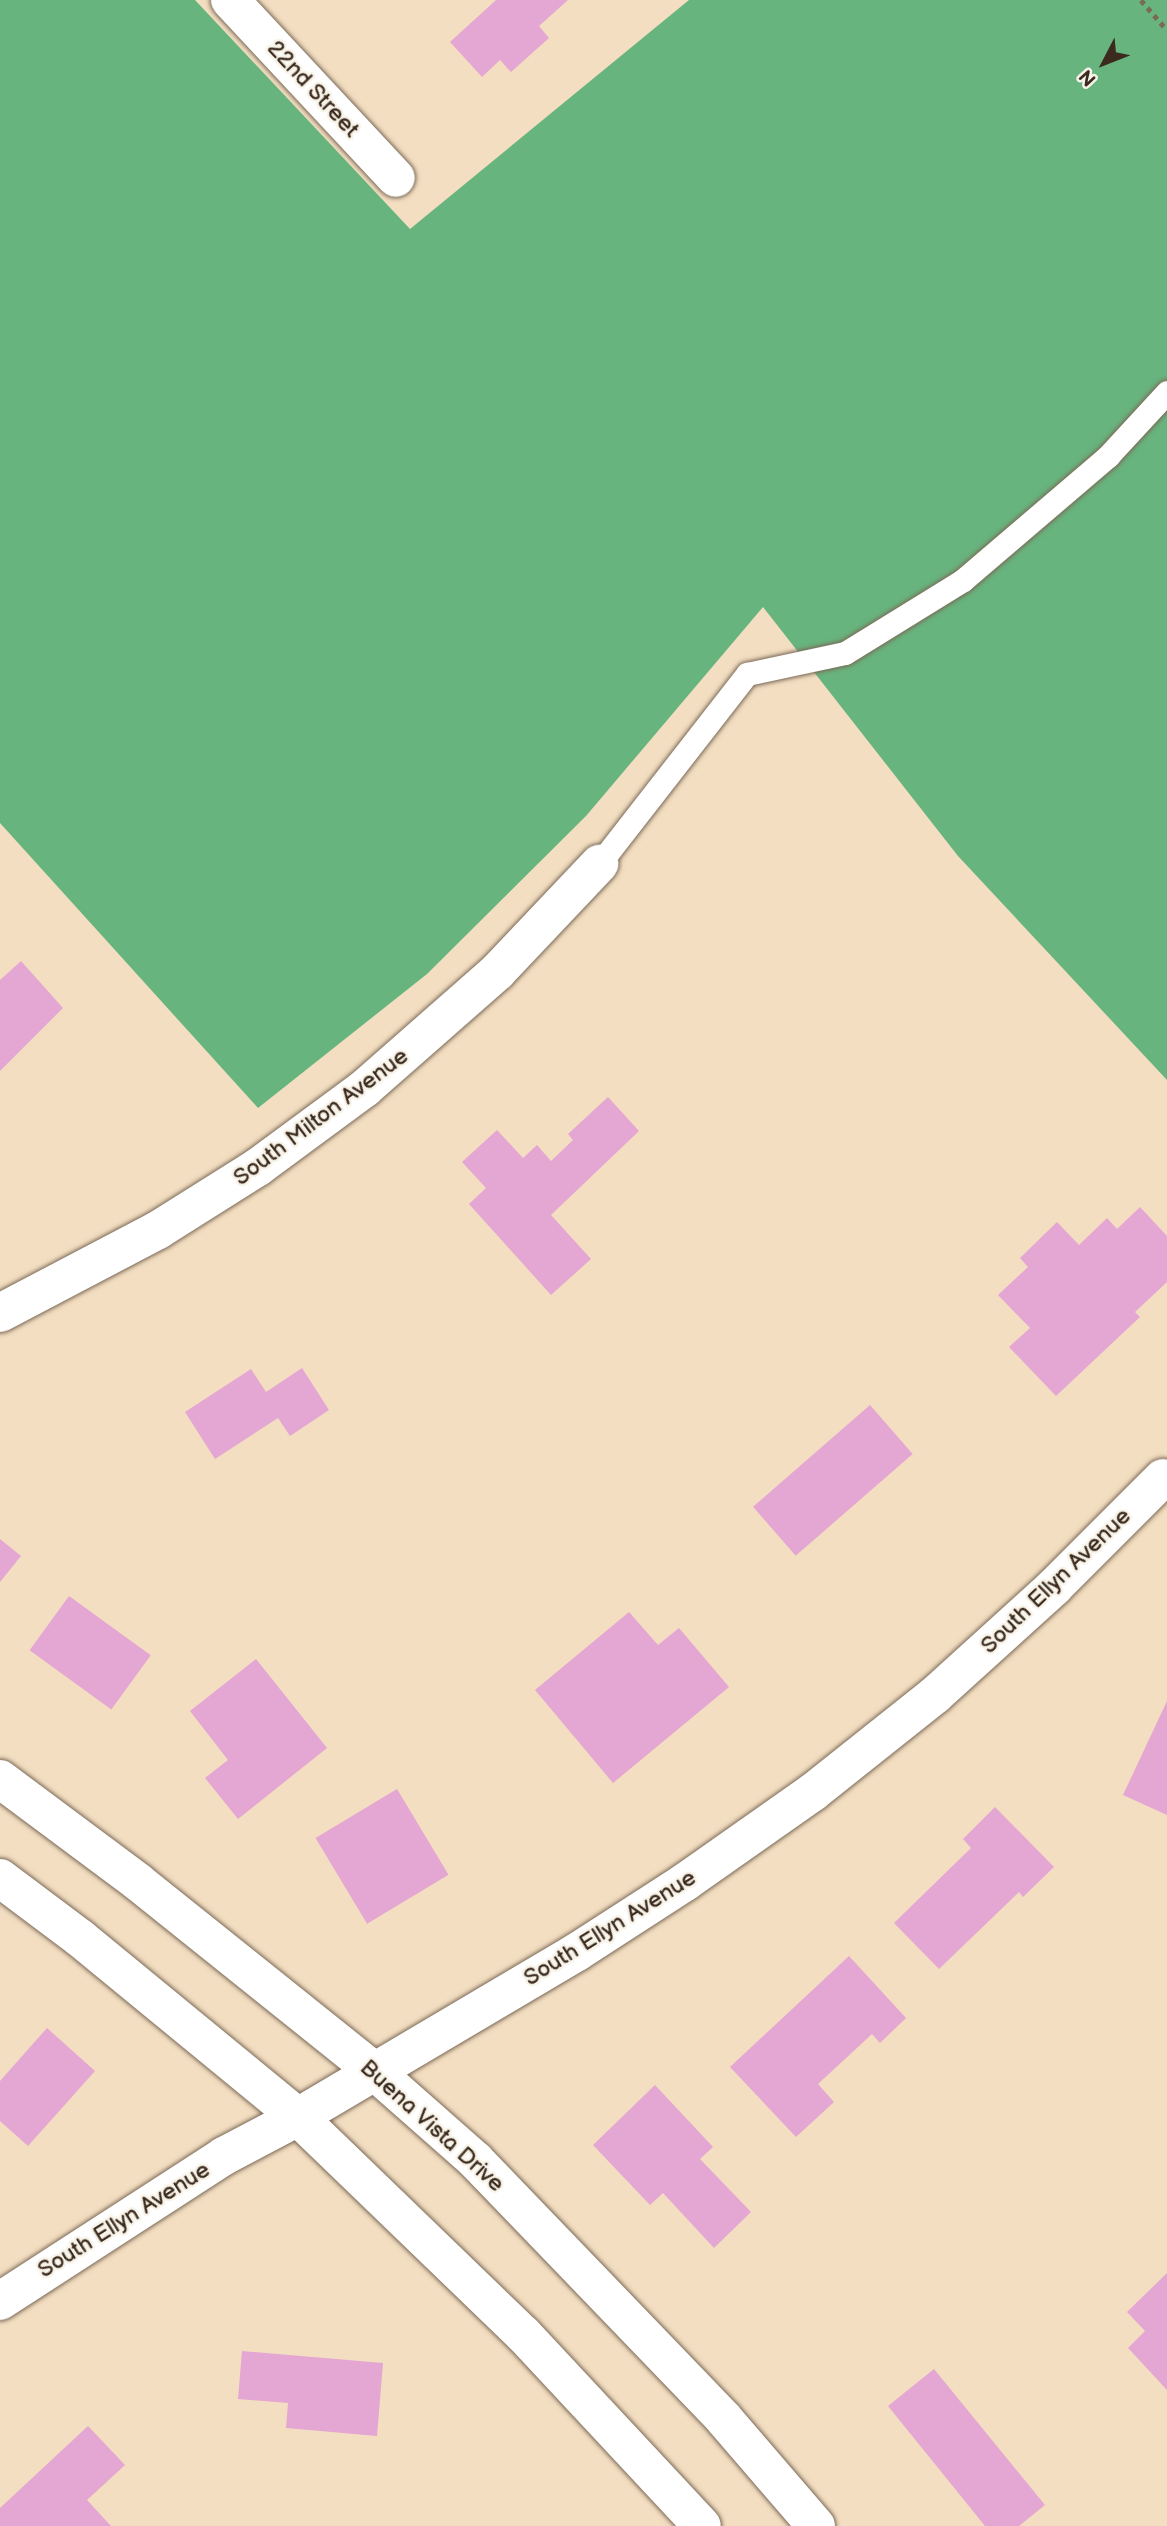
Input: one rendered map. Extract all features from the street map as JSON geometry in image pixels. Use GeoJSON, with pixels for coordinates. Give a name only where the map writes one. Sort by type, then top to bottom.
{"type":"FeatureCollection","features":[{"type":"Feature","properties":{"kind":"street","name":"22nd Street"},"geometry":{"type":"LineString","coordinates":[[237,2],[396,178]]}},
{"type":"Feature","properties":{"kind":"street","name":"South Milton Avenue"},"geometry":{"type":"LineString","coordinates":[[0,1312],[158,1230],[258,1167],[365,1088],[497,972],[599,864]]}},
{"type":"Feature","properties":{"kind":"street","name":"South Ellyn Avenue"},"geometry":{"type":"LineString","coordinates":[[0,2301],[224,2156],[298,2117],[373,2070],[577,1952],[685,1882],[813,1792],[945,1686],[1054,1587],[1163,1478]]}},
{"type":"Feature","properties":{"kind":"street","name":"Buena Vista Drive"},"geometry":{"type":"LineString","coordinates":[[0,1779],[138,1882],[373,2070],[475,2160],[724,2419],[816,2526]]}},
{"type":"Feature","properties":{"kind":"street"},"geometry":{"type":"LineString","coordinates":[[0,1878],[80,1938],[298,2117],[523,2334],[702,2526]]}},
{"type":"Feature","properties":{"kind":"lane"},"geometry":{"type":"LineString","coordinates":[[599,864],[747,674],[845,653],[963,580],[1108,456],[1167,392]]}},
{"type":"Feature","properties":{"kind":"path"},"geometry":{"type":"LineString","coordinates":[[1141,0],[1167,30]]}},
{"type":"Feature","properties":{"kind":"green space"},"geometry":{"type":"Polygon","coordinates":[[[0,0],[195,0],[410,229],[689,0],[1167,0],[1167,1080],[958,856],[763,607],[586,816],[427,974],[258,1108],[0,823],[0,0]]]}},
{"type":"Feature","properties":{"kind":"building"},"geometry":{"type":"Polygon","coordinates":[[[496,0],[568,0],[539,26],[549,38],[511,72],[500,60],[482,77],[450,42],[496,0]]]}},
{"type":"Feature","properties":{"kind":"building"},"geometry":{"type":"Polygon","coordinates":[[[21,961],[63,1008],[0,1071],[0,980],[21,961]]]}},
{"type":"Feature","properties":{"kind":"building"},"geometry":{"type":"Polygon","coordinates":[[[608,1097],[639,1131],[551,1215],[591,1259],[551,1295],[469,1204],[486,1188],[462,1162],[497,1130],[523,1158],[537,1145],[551,1161],[573,1140],[568,1134],[608,1097]]]}},
{"type":"Feature","properties":{"kind":"building"},"geometry":{"type":"Polygon","coordinates":[[[1140,1207],[1167,1236],[1167,1282],[1135,1312],[1140,1317],[1056,1396],[1009,1347],[1030,1328],[998,1295],[1028,1267],[1020,1258],[1057,1222],[1079,1245],[1107,1218],[1117,1229],[1140,1207]]]}},
{"type":"Feature","properties":{"kind":"building"},"geometry":{"type":"Polygon","coordinates":[[[302,1368],[329,1410],[290,1436],[278,1418],[215,1459],[185,1412],[251,1369],[266,1392],[302,1368]]]}},
{"type":"Feature","properties":{"kind":"building"},"geometry":{"type":"Polygon","coordinates":[[[870,1405],[913,1454],[796,1556],[753,1507],[870,1405]]]}},
{"type":"Feature","properties":{"kind":"building"},"geometry":{"type":"Polygon","coordinates":[[[0,1539],[21,1556],[0,1582],[0,1539]]]}},
{"type":"Feature","properties":{"kind":"building"},"geometry":{"type":"Polygon","coordinates":[[[69,1596],[151,1655],[111,1710],[30,1650],[69,1596]]]}},
{"type":"Feature","properties":{"kind":"building"},"geometry":{"type":"Polygon","coordinates":[[[629,1612],[658,1645],[679,1628],[729,1687],[613,1783],[535,1690],[629,1612]]]}},
{"type":"Feature","properties":{"kind":"building"},"geometry":{"type":"Polygon","coordinates":[[[256,1659],[327,1748],[238,1819],[205,1778],[228,1760],[190,1711],[256,1659]]]}},
{"type":"Feature","properties":{"kind":"building"},"geometry":{"type":"Polygon","coordinates":[[[1167,1701],[1167,1815],[1123,1795],[1167,1701]]]}},
{"type":"Feature","properties":{"kind":"building"},"geometry":{"type":"Polygon","coordinates":[[[397,1789],[449,1875],[367,1924],[316,1838],[397,1789]]]}},
{"type":"Feature","properties":{"kind":"building"},"geometry":{"type":"Polygon","coordinates":[[[995,1807],[1054,1867],[1023,1897],[1019,1892],[939,1969],[894,1923],[971,1848],[963,1839],[995,1807]]]}},
{"type":"Feature","properties":{"kind":"building"},"geometry":{"type":"Polygon","coordinates":[[[849,1956],[906,2018],[880,2043],[872,2034],[818,2084],[834,2102],[796,2137],[730,2067],[849,1956]]]}},
{"type":"Feature","properties":{"kind":"building"},"geometry":{"type":"Polygon","coordinates":[[[47,2028],[95,2071],[28,2146],[0,2121],[0,2081],[47,2028]]]}},
{"type":"Feature","properties":{"kind":"building"},"geometry":{"type":"Polygon","coordinates":[[[655,2085],[713,2147],[700,2159],[751,2212],[714,2248],[663,2193],[650,2205],[593,2145],[655,2085]]]}},
{"type":"Feature","properties":{"kind":"building"},"geometry":{"type":"Polygon","coordinates":[[[1167,2273],[1167,2390],[1128,2348],[1145,2331],[1127,2312],[1167,2273]]]}},
{"type":"Feature","properties":{"kind":"building"},"geometry":{"type":"Polygon","coordinates":[[[242,2351],[383,2363],[377,2436],[286,2428],[288,2403],[238,2399],[242,2351]]]}},
{"type":"Feature","properties":{"kind":"building"},"geometry":{"type":"Polygon","coordinates":[[[934,2369],[1045,2505],[1019,2526],[985,2526],[888,2406],[934,2369]]]}},
{"type":"Feature","properties":{"kind":"building"},"geometry":{"type":"Polygon","coordinates":[[[88,2426],[125,2465],[87,2500],[111,2526],[0,2526],[0,2508],[88,2426]]]}}]}
